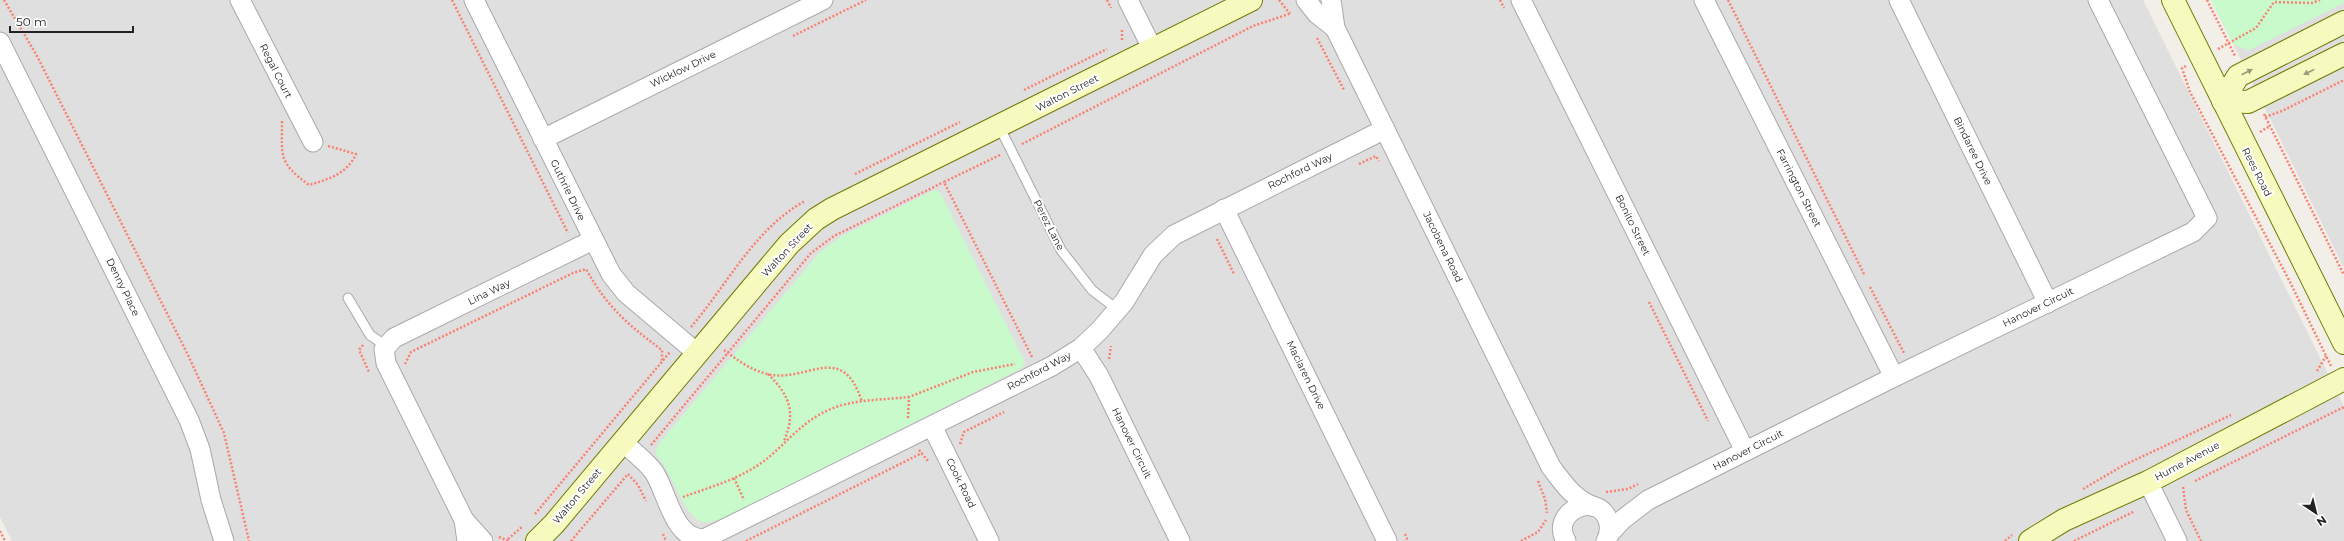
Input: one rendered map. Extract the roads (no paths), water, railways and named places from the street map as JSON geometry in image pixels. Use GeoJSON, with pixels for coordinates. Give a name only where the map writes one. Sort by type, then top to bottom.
{"type":"FeatureCollection","features":[{"type":"Feature","properties":{"kind":"street","name":"Regal Court"},"geometry":{"type":"LineString","coordinates":[[240,0],[313,142]]}},
{"type":"Feature","properties":{"kind":"street","name":"Guthrie Drive"},"geometry":{"type":"LineString","coordinates":[[474,0],[593,240],[621,289],[704,346]]}},
{"type":"Feature","properties":{"kind":"street","name":"Wicklow Drive"},"geometry":{"type":"LineString","coordinates":[[543,139],[822,0]]}},
{"type":"Feature","properties":{"kind":"street"},"geometry":{"type":"LineString","coordinates":[[1128,0],[1153,50]]}},
{"type":"Feature","properties":{"kind":"street","name":"Walton Street"},"geometry":{"type":"LineString","coordinates":[[537,541],[554,524],[789,244],[816,219],[832,209],[1256,0]]}},
{"type":"Feature","properties":{"kind":"street","name":"Jacobena Road"},"geometry":{"type":"LineString","coordinates":[[1306,0],[1317,14],[1335,28]]}},
{"type":"Feature","properties":{"kind":"street","name":"Jacobena Road"},"geometry":{"type":"LineString","coordinates":[[1331,0],[1335,28],[1385,129],[1560,505],[1564,531]]}},
{"type":"Feature","properties":{"kind":"street","name":"Bonito Street"},"geometry":{"type":"LineString","coordinates":[[1521,0],[1745,451]]}},
{"type":"Feature","properties":{"kind":"street","name":"Farrington Street"},"geometry":{"type":"LineString","coordinates":[[1704,0],[1894,377]]}},
{"type":"Feature","properties":{"kind":"street","name":"Bindaree Drive"},"geometry":{"type":"LineString","coordinates":[[1899,0],[2048,303]]}},
{"type":"Feature","properties":{"kind":"street","name":"Hanover Circuit"},"geometry":{"type":"LineString","coordinates":[[1648,500],[1894,377],[2193,232],[2207,218],[2098,0]]}},
{"type":"Feature","properties":{"kind":"street","name":"Rees Road"},"geometry":{"type":"LineString","coordinates":[[2173,0],[2344,343]]}},
{"type":"Feature","properties":{"kind":"street"},"geometry":{"type":"LineString","coordinates":[[2344,22],[2238,76],[2223,101],[2248,102],[2344,54]]}},
{"type":"Feature","properties":{"kind":"street","name":"Denny Place"},"geometry":{"type":"LineString","coordinates":[[0,42],[189,420],[200,449],[211,500],[224,541]]}},
{"type":"Feature","properties":{"kind":"street","name":"Rochford Way"},"geometry":{"type":"LineString","coordinates":[[623,442],[654,473],[683,532],[697,540],[704,539],[1052,366],[1086,355],[1118,310],[1153,254],[1163,244],[1185,228],[1385,129]]}},
{"type":"Feature","properties":{"kind":"street","name":"Maclaren Drive"},"geometry":{"type":"LineString","coordinates":[[1224,209],[1387,541]]}},
{"type":"Feature","properties":{"kind":"street","name":"Lina Way"},"geometry":{"type":"LineString","coordinates":[[386,346],[394,338],[593,240]]}},
{"type":"Feature","properties":{"kind":"street"},"geometry":{"type":"LineString","coordinates":[[386,346],[383,355],[386,364],[464,520],[483,541]]}},
{"type":"Feature","properties":{"kind":"street","name":"Hanover Circuit"},"geometry":{"type":"LineString","coordinates":[[1086,355],[1180,541]]}},
{"type":"Feature","properties":{"kind":"street","name":"Hume Avenue"},"geometry":{"type":"LineString","coordinates":[[2023,536],[2064,520],[2152,491],[2344,379]]}},
{"type":"Feature","properties":{"kind":"street","name":"Cook Road"},"geometry":{"type":"LineString","coordinates":[[932,426],[989,541]]}},
{"type":"Feature","properties":{"kind":"street","name":"Jacobena Road"},"geometry":{"type":"LineString","coordinates":[[1544,473],[1581,502],[1593,506]]}},
{"type":"Feature","properties":{"kind":"street"},"geometry":{"type":"LineString","coordinates":[[2152,491],[2177,541]]}},
{"type":"Feature","properties":{"kind":"street"},"geometry":{"type":"LineString","coordinates":[[1548,541],[1564,531],[1569,512],[1575,507],[1593,506],[1614,508],[1648,500]]}},
{"type":"Feature","properties":{"kind":"street"},"geometry":{"type":"LineString","coordinates":[[1607,538],[1622,520],[1648,500]]}},
{"type":"Feature","properties":{"kind":"street"},"geometry":{"type":"LineString","coordinates":[[1593,506],[1607,517],[1609,524],[1607,538]]}},
{"type":"Feature","properties":{"kind":"street"},"geometry":{"type":"LineString","coordinates":[[464,520],[467,541]]}},
{"type":"Feature","properties":{"kind":"lane","name":"Perez Lane"},"geometry":{"type":"LineString","coordinates":[[999,126],[1061,250],[1092,290],[1118,310]]}},
{"type":"Feature","properties":{"kind":"lane"},"geometry":{"type":"LineString","coordinates":[[348,298],[370,335],[386,346]]}}]}
